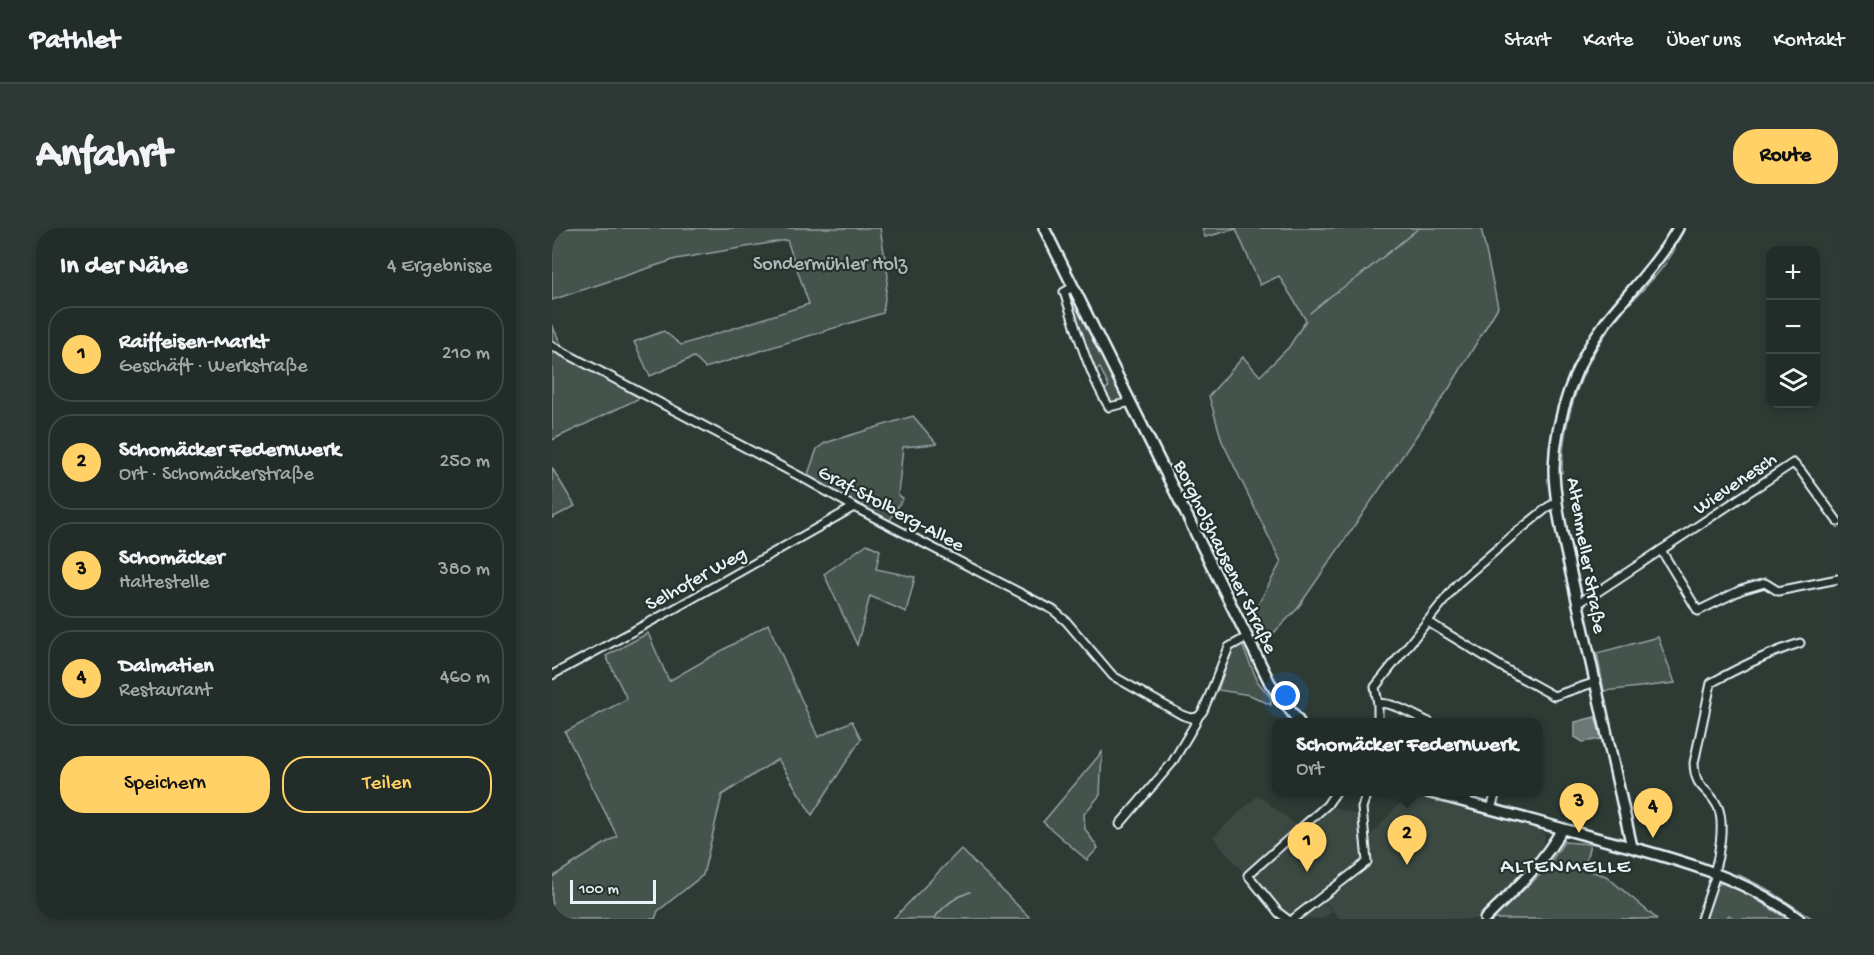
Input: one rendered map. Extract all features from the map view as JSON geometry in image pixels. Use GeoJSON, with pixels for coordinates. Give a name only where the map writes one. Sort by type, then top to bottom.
{"type":"FeatureCollection","features":[{"type":"Feature","properties":{"kind":"main road","name":"Borgholzhausener Straße"},"geometry":{"type":"LineString","coordinates":[[1044,228],[1270,683],[1295,718]]}},
{"type":"Feature","properties":{"kind":"main road","name":"Altenmeller Straße"},"geometry":{"type":"LineString","coordinates":[[1632,848],[1556,503],[1554,467],[1564,406],[1583,358],[1607,320],[1665,251],[1678,228]]}},
{"type":"Feature","properties":{"kind":"main road"},"geometry":{"type":"LineString","coordinates":[[1442,796],[1715,873],[1758,892],[1799,919]]}},
{"type":"Feature","properties":{"kind":"main road"},"geometry":{"type":"LineString","coordinates":[[1485,919],[1535,868],[1562,829]]}},
{"type":"Feature","properties":{"kind":"street"},"geometry":{"type":"LineString","coordinates":[[1073,287],[1064,292],[1090,368],[1103,397],[1109,407],[1131,402]]}},
{"type":"Feature","properties":{"kind":"street","name":"Graf-Stolberg-Allee"},"geometry":{"type":"LineString","coordinates":[[552,346],[1053,610],[1066,621],[1113,676],[1182,715],[1191,718],[1198,717]]}},
{"type":"Feature","properties":{"kind":"street","name":"Wievenesch"},"geometry":{"type":"LineString","coordinates":[[1577,603],[1590,597],[1792,463],[1801,471],[1838,522]]}},
{"type":"Feature","properties":{"kind":"street"},"geometry":{"type":"LineString","coordinates":[[1378,718],[1375,687],[1458,583],[1536,517],[1556,503]]}},
{"type":"Feature","properties":{"kind":"street","name":"Selhofer Weg"},"geometry":{"type":"LineString","coordinates":[[552,675],[854,507]]}},
{"type":"Feature","properties":{"kind":"street"},"geometry":{"type":"LineString","coordinates":[[1661,550],[1698,611],[1741,590],[1765,583],[1778,591],[1838,579]]}},
{"type":"Feature","properties":{"kind":"street"},"geometry":{"type":"LineString","coordinates":[[1428,622],[1554,696],[1596,682]]}},
{"type":"Feature","properties":{"kind":"street"},"geometry":{"type":"LineString","coordinates":[[1120,824],[1172,763],[1198,717],[1207,706],[1229,647],[1247,637]]}},
{"type":"Feature","properties":{"kind":"street"},"geometry":{"type":"LineString","coordinates":[[1701,919],[1715,873],[1720,829],[1719,812],[1712,798],[1698,783],[1694,763],[1712,683],[1748,662],[1800,643]]}},
{"type":"Feature","properties":{"kind":"street"},"geometry":{"type":"LineString","coordinates":[[1378,704],[1382,702],[1389,704],[1418,718]]}},
{"type":"Feature","properties":{"kind":"street"},"geometry":{"type":"LineString","coordinates":[[1287,919],[1279,913],[1248,875],[1327,805],[1333,796]]}},
{"type":"Feature","properties":{"kind":"street"},"geometry":{"type":"LineString","coordinates":[[1293,919],[1368,862],[1362,808],[1366,796]]}},
{"type":"Feature","properties":{"kind":"street"},"geometry":{"type":"LineString","coordinates":[[1491,809],[1495,796]]}},
{"type":"Feature","properties":{"kind":"shaded area"},"geometry":{"type":"Polygon","coordinates":[[[1595,717],[1602,739],[1583,742],[1575,737],[1575,722],[1595,717]]]}},
{"type":"Feature","properties":{"kind":"shaded area"},"geometry":{"type":"Polygon","coordinates":[[[1258,795],[1296,825],[1324,801],[1332,807],[1360,816],[1368,839],[1406,796],[1416,796],[1541,829],[1545,838],[1539,854],[1477,919],[1340,919],[1324,900],[1344,883],[1322,900],[1332,911],[1322,919],[1283,919],[1213,837],[1258,795]]]}},
{"type":"Feature","properties":{"kind":"green space","name":"Sondermühler Holz"},"geometry":{"type":"Polygon","coordinates":[[[552,228],[880,228],[888,276],[883,313],[705,368],[694,357],[650,376],[634,342],[664,331],[681,345],[809,304],[787,240],[676,259],[552,300],[552,228]]]}},
{"type":"Feature","properties":{"kind":"green space"},"geometry":{"type":"Polygon","coordinates":[[[1202,228],[1481,228],[1498,307],[1450,387],[1297,609],[1260,647],[1247,625],[1281,562],[1222,441],[1209,396],[1243,357],[1260,376],[1289,347],[1306,320],[1279,276],[1260,285],[1236,229],[1205,237],[1202,228]]]}},
{"type":"Feature","properties":{"kind":"green space"},"geometry":{"type":"Polygon","coordinates":[[[1071,293],[1074,295],[1124,401],[1117,404],[1109,401],[1103,390],[1109,387],[1100,368],[1094,371],[1069,297],[1071,293]]]}},
{"type":"Feature","properties":{"kind":"green space"},"geometry":{"type":"Polygon","coordinates":[[[552,325],[568,359],[572,359],[640,398],[552,440],[552,325]]]}},
{"type":"Feature","properties":{"kind":"green space"},"geometry":{"type":"Polygon","coordinates":[[[913,416],[937,444],[903,447],[898,495],[903,498],[889,522],[807,477],[817,449],[825,443],[913,416]]]}},
{"type":"Feature","properties":{"kind":"green space"},"geometry":{"type":"Polygon","coordinates":[[[552,468],[575,506],[552,518],[552,468]]]}},
{"type":"Feature","properties":{"kind":"green space"},"geometry":{"type":"Polygon","coordinates":[[[867,544],[880,550],[876,569],[915,577],[906,612],[870,596],[857,645],[824,574],[867,544]]]}},
{"type":"Feature","properties":{"kind":"green space"},"geometry":{"type":"Polygon","coordinates":[[[768,624],[818,737],[852,721],[861,739],[812,815],[778,759],[722,795],[703,875],[658,911],[655,919],[555,919],[552,917],[552,877],[617,836],[565,732],[627,699],[606,656],[648,633],[669,681],[768,624]]]}},
{"type":"Feature","properties":{"kind":"green space"},"geometry":{"type":"Polygon","coordinates":[[[1658,637],[1675,683],[1604,691],[1597,653],[1658,637]]]}},
{"type":"Feature","properties":{"kind":"green space"},"geometry":{"type":"Polygon","coordinates":[[[1242,645],[1258,682],[1271,698],[1271,705],[1250,695],[1218,690],[1232,649],[1242,645]]]}},
{"type":"Feature","properties":{"kind":"green space"},"geometry":{"type":"Polygon","coordinates":[[[1102,752],[1100,795],[1084,814],[1085,829],[1098,848],[1087,860],[1043,822],[1102,752]]]}},
{"type":"Feature","properties":{"kind":"green space"},"geometry":{"type":"Polygon","coordinates":[[[1564,842],[1590,844],[1584,869],[1606,876],[1657,919],[1492,919],[1544,871],[1564,842]]]}},
{"type":"Feature","properties":{"kind":"green space"},"geometry":{"type":"Polygon","coordinates":[[[961,849],[1029,917],[1028,919],[893,919],[961,849]]]}},
{"type":"Feature","properties":{"kind":"green space"},"geometry":{"type":"Polygon","coordinates":[[[1722,883],[1748,894],[1787,919],[1735,919],[1729,915],[1726,919],[1704,919],[1714,887],[1722,883]]]}},
{"type":"Feature","properties":{"kind":"waterway"},"geometry":{"type":"LineString","coordinates":[[1310,313],[1419,228]]}},
{"type":"Feature","properties":{"kind":"waterway"},"geometry":{"type":"LineString","coordinates":[[1664,243],[1672,228]]}},
{"type":"Feature","properties":{"kind":"waterway"},"geometry":{"type":"LineString","coordinates":[[1679,239],[1684,228]]}},
{"type":"Feature","properties":{"kind":"waterway"},"geometry":{"type":"LineString","coordinates":[[1562,473],[1566,429],[1578,387],[1587,367],[1609,329],[1657,274],[1675,249]]}},
{"type":"Feature","properties":{"kind":"waterway"},"geometry":{"type":"LineString","coordinates":[[1567,381],[1579,354],[1602,317],[1650,261]]}},
{"type":"Feature","properties":{"kind":"waterway"},"geometry":{"type":"LineString","coordinates":[[1560,406],[1564,390]]}},
{"type":"Feature","properties":{"kind":"waterway"},"geometry":{"type":"LineString","coordinates":[[1550,448],[1554,431]]}},
{"type":"Feature","properties":{"kind":"waterway"},"geometry":{"type":"LineString","coordinates":[[1573,552],[1581,591]]}},
{"type":"Feature","properties":{"kind":"waterway"},"geometry":{"type":"LineString","coordinates":[[1737,874],[1767,889],[1813,919]]}},
{"type":"Feature","properties":{"kind":"waterway"},"geometry":{"type":"LineString","coordinates":[[934,919],[950,902],[970,892]]}},
{"type":"Feature","properties":{"kind":"place","name":"Schomäcker"},"geometry":{"type":"Point","coordinates":[1579,833]}},
{"type":"Feature","properties":{"kind":"place","name":"Dalmatien"},"geometry":{"type":"Point","coordinates":[1653,838]}},
{"type":"Feature","properties":{"kind":"place","name":"Schomäcker Federnwerk"},"geometry":{"type":"Point","coordinates":[1407,865]}},
{"type":"Feature","properties":{"kind":"place","name":"Raiffeisen-Markt"},"geometry":{"type":"Point","coordinates":[1307,872]}},
{"type":"Feature","properties":{"kind":"district","name":"ALTENMELLE"},"geometry":{"type":"Point","coordinates":[1566,864]}}]}
